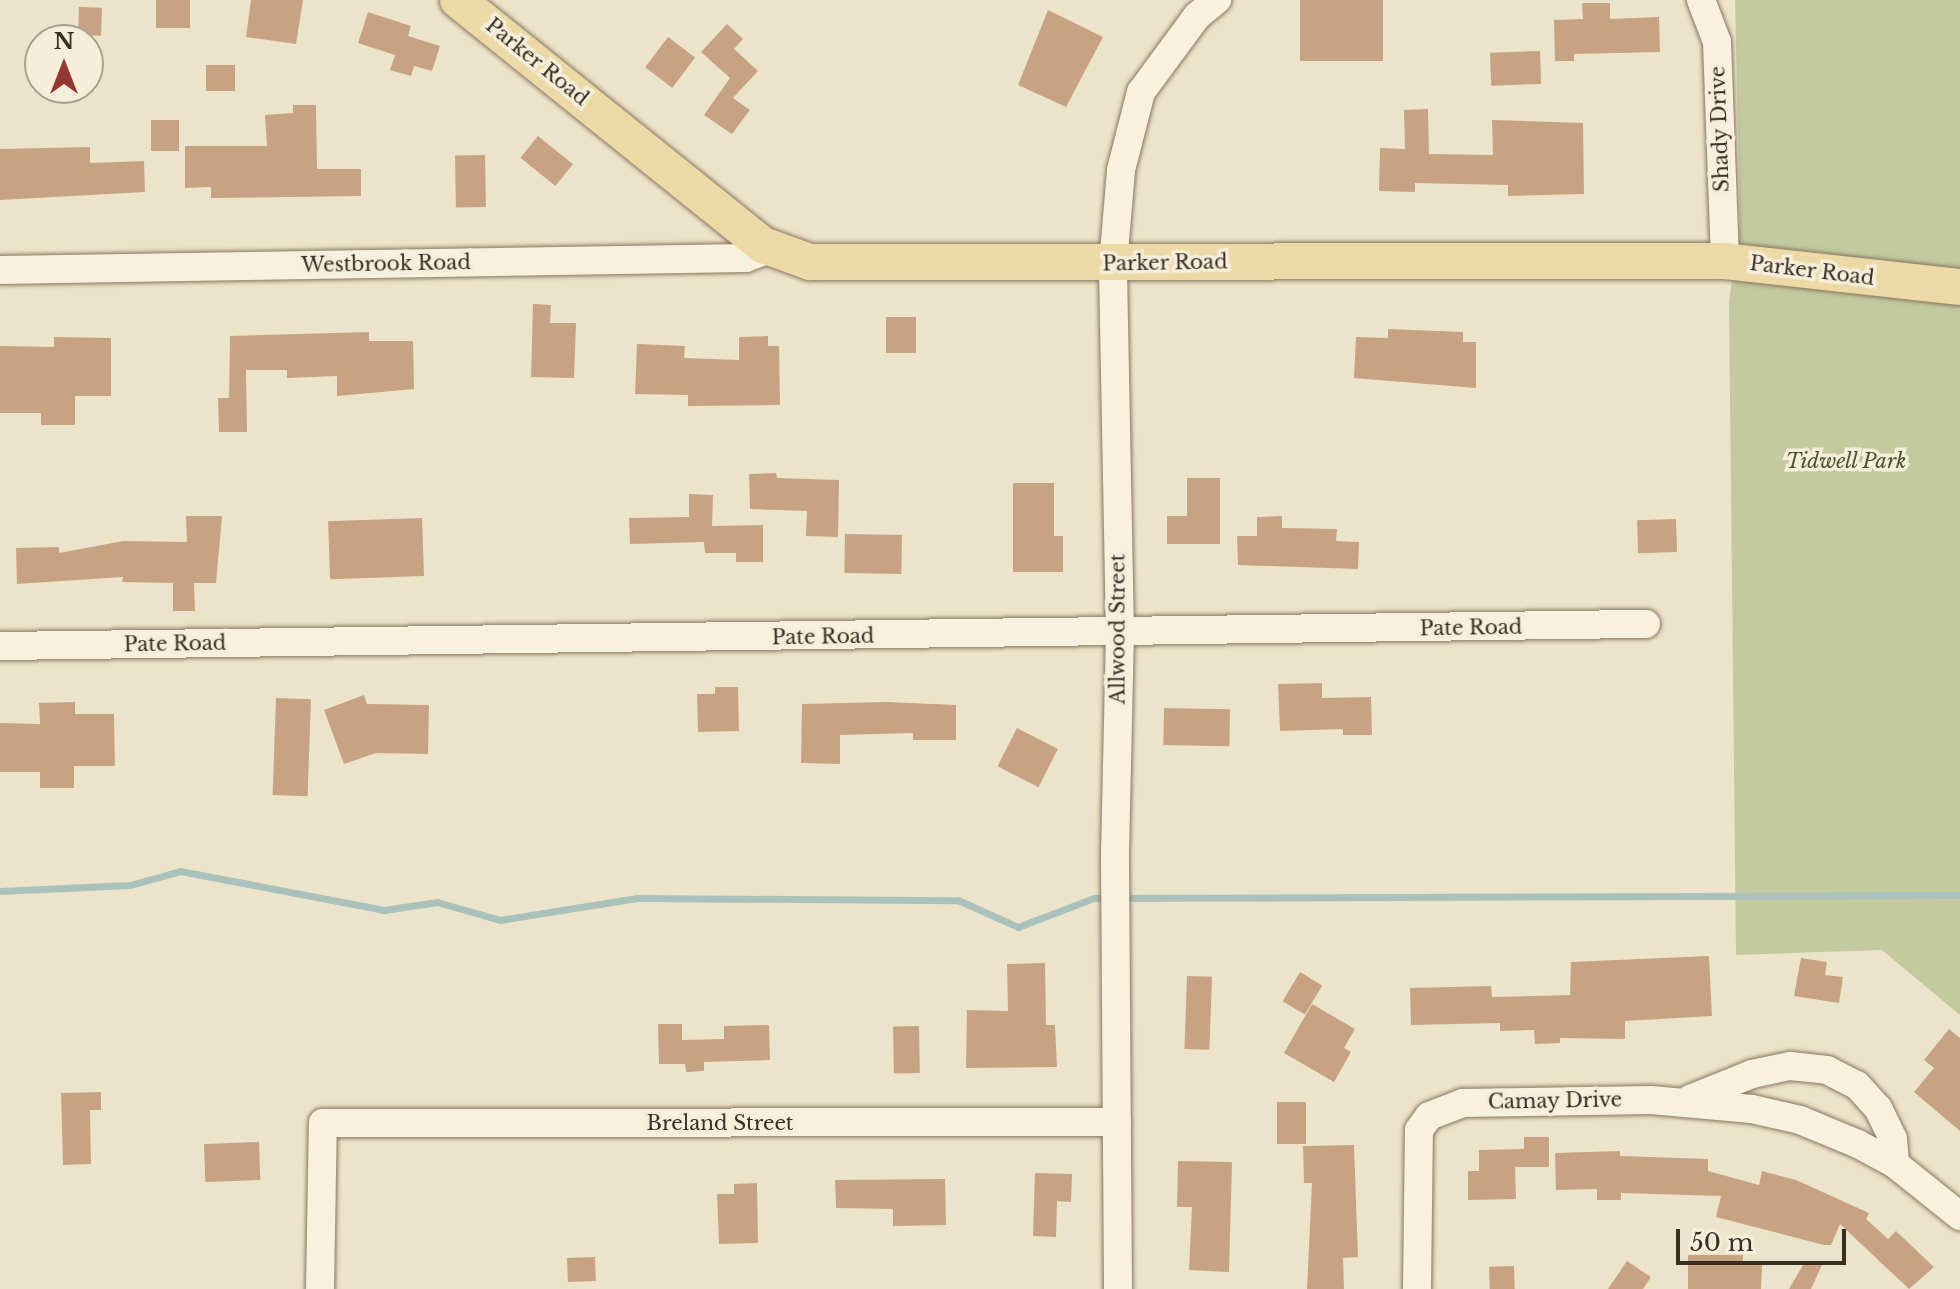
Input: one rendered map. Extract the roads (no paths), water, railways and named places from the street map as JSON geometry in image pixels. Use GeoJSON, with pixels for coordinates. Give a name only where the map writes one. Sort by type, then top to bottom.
{"type":"FeatureCollection","features":[{"type":"Feature","properties":{"kind":"main road","name":"Parker Road"},"geometry":{"type":"LineString","coordinates":[[458,0],[758,254],[810,262],[1113,264],[1478,258],[1725,261],[1960,287]]}},
{"type":"Feature","properties":{"kind":"street","name":"Allwood Street"},"geometry":{"type":"LineString","coordinates":[[1118,1289],[1115,853],[1120,634],[1113,264],[1121,170],[1141,92],[1197,16],[1217,0]]}},
{"type":"Feature","properties":{"kind":"street","name":"Shady Drive"},"geometry":{"type":"LineString","coordinates":[[1701,0],[1717,42],[1725,261]]}},
{"type":"Feature","properties":{"kind":"street","name":"Westbrook Road"},"geometry":{"type":"LineString","coordinates":[[0,270],[758,254]]}},
{"type":"Feature","properties":{"kind":"street","name":"Pate Road"},"geometry":{"type":"LineString","coordinates":[[0,646],[1120,634],[1646,624]]}},
{"type":"Feature","properties":{"kind":"street","name":"Camay Drive"},"geometry":{"type":"LineString","coordinates":[[1684,1102],[1790,1066],[1827,1070],[1857,1085],[1878,1108],[1893,1139],[1895,1164]]}},
{"type":"Feature","properties":{"kind":"street","name":"Camay Drive"},"geometry":{"type":"LineString","coordinates":[[1417,1289],[1415,1146],[1429,1116],[1463,1103],[1684,1102],[1800,1120],[1895,1164],[1960,1216]]}},
{"type":"Feature","properties":{"kind":"street","name":"Breland Street"},"geometry":{"type":"LineString","coordinates":[[320,1289],[323,1123],[1117,1122]]}},
{"type":"Feature","properties":{"kind":"waterway"},"geometry":{"type":"LineString","coordinates":[[0,891],[130,885],[180,871],[384,910],[437,902],[500,920],[637,898],[958,900],[1018,927],[1094,898],[1109,898]]}},
{"type":"Feature","properties":{"kind":"waterway"},"geometry":{"type":"LineString","coordinates":[[1121,898],[1960,895]]}},
{"type":"Feature","properties":{"kind":"park label","name":"Tidwell Park"},"geometry":{"type":"Point","coordinates":[1846,461]}}]}
